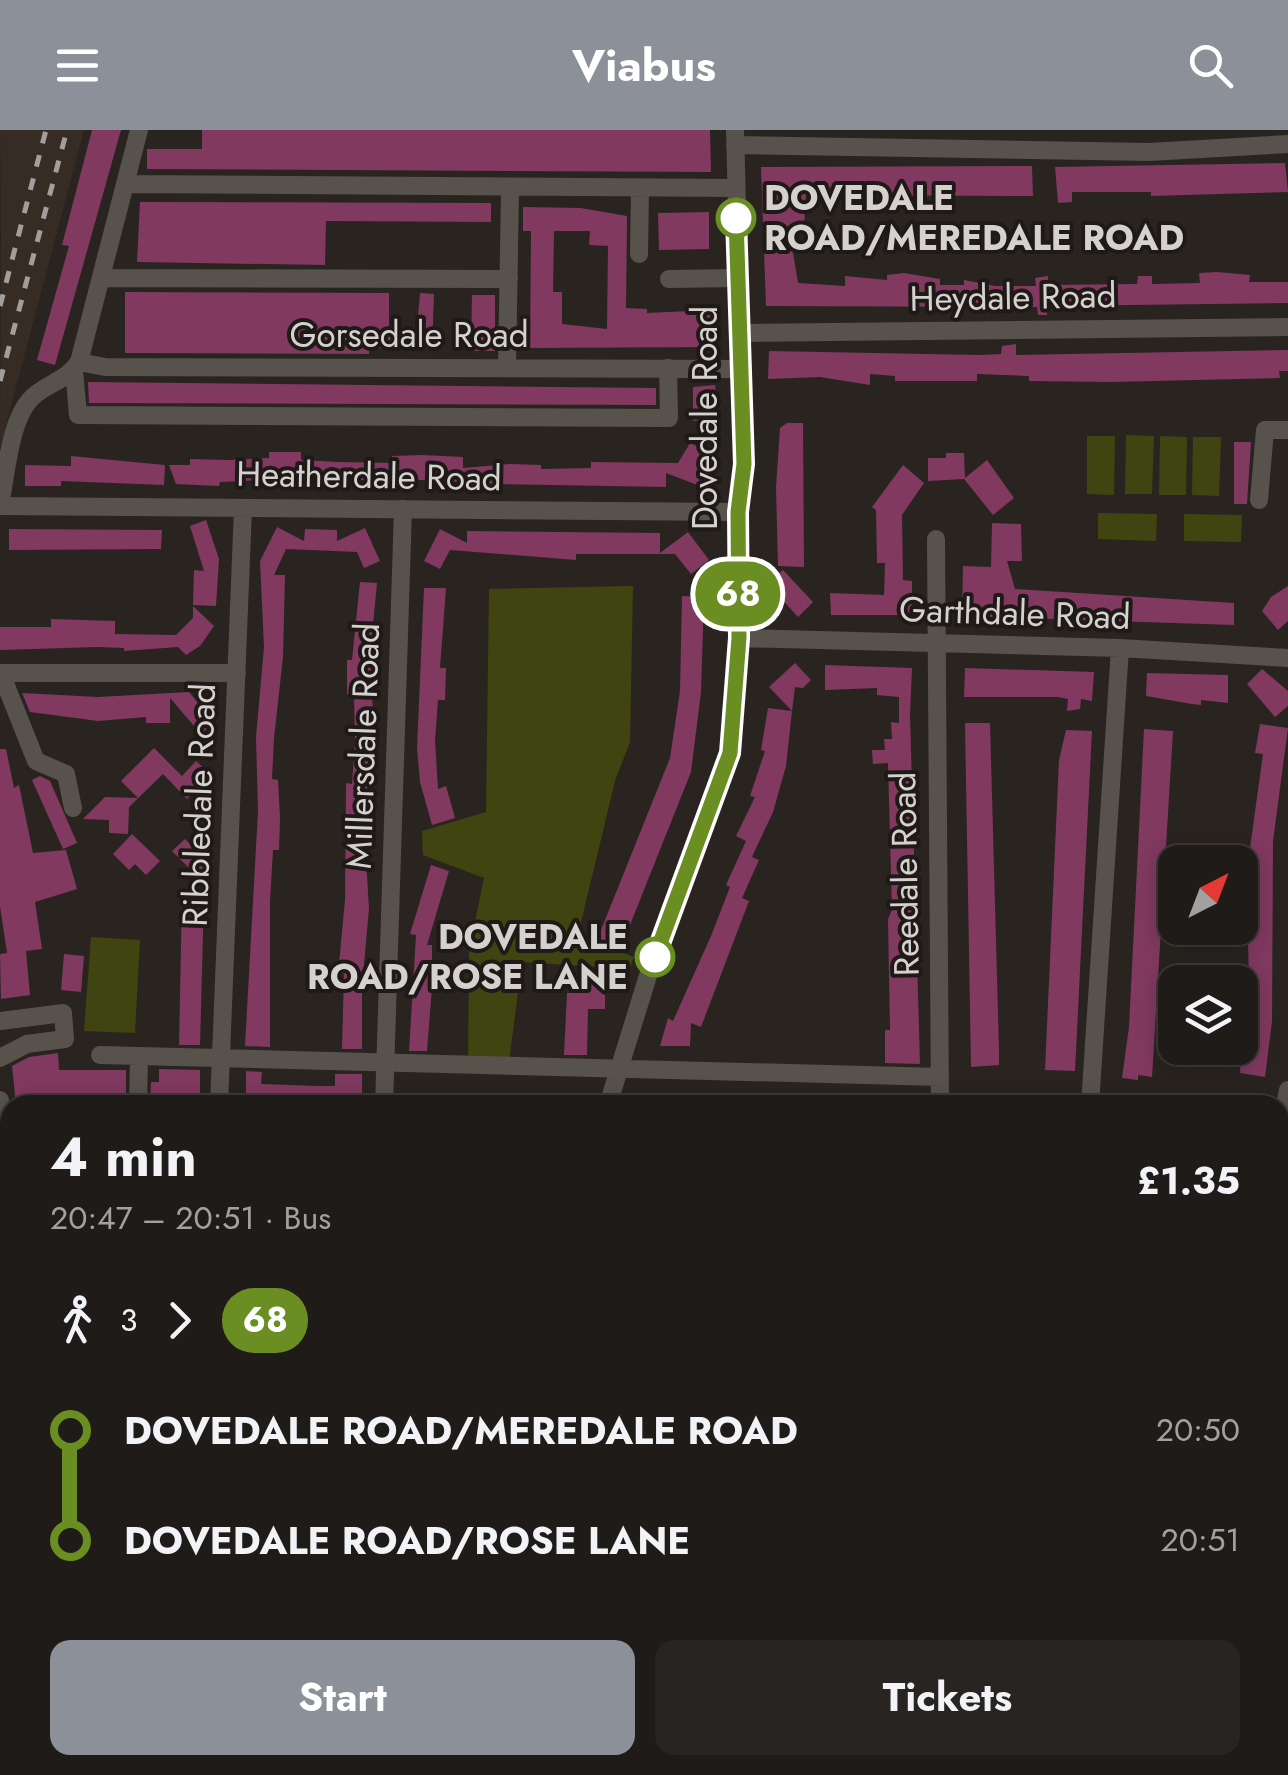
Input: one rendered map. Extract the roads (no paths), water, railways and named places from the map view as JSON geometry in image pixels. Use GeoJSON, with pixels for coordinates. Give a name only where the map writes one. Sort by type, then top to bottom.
{"type":"FeatureCollection","features":[{"type":"Feature","properties":{"kind":"street"},"geometry":{"type":"LineString","coordinates":[[138,130],[77,366],[78,414],[668,418],[668,368]]}},
{"type":"Feature","properties":{"kind":"street"},"geometry":{"type":"LineString","coordinates":[[735,137],[1149,152],[1288,144]]}},
{"type":"Feature","properties":{"kind":"street","name":"Dovedale Road"},"geometry":{"type":"LineString","coordinates":[[611,1095],[651,966],[730,753],[739,638],[738,512],[744,464],[738,369],[735,137]]}},
{"type":"Feature","properties":{"kind":"street"},"geometry":{"type":"LineString","coordinates":[[125,184],[510,190],[736,188]]}},
{"type":"Feature","properties":{"kind":"street"},"geometry":{"type":"LineString","coordinates":[[639,254],[640,188]]}},
{"type":"Feature","properties":{"kind":"street"},"geometry":{"type":"LineString","coordinates":[[508,368],[510,190]]}},
{"type":"Feature","properties":{"kind":"street"},"geometry":{"type":"LineString","coordinates":[[101,278],[509,279]]}},
{"type":"Feature","properties":{"kind":"street"},"geometry":{"type":"LineString","coordinates":[[669,280],[737,278]]}},
{"type":"Feature","properties":{"kind":"street","name":"Heydale Road"},"geometry":{"type":"LineString","coordinates":[[738,333],[1288,327]]}},
{"type":"Feature","properties":{"kind":"street"},"geometry":{"type":"LineString","coordinates":[[0,505],[22,411],[34,395],[77,366]]}},
{"type":"Feature","properties":{"kind":"street","name":"Gorsedale Road"},"geometry":{"type":"LineString","coordinates":[[77,366],[738,369]]}},
{"type":"Feature","properties":{"kind":"street"},"geometry":{"type":"LineString","coordinates":[[1259,500],[1265,430],[1288,430]]}},
{"type":"Feature","properties":{"kind":"street","name":"Heatherdale Road"},"geometry":{"type":"LineString","coordinates":[[0,505],[738,512]]}},
{"type":"Feature","properties":{"kind":"street","name":"Ribbledale Road"},"geometry":{"type":"LineString","coordinates":[[219,1095],[243,508]]}},
{"type":"Feature","properties":{"kind":"street","name":"Millersdale Road"},"geometry":{"type":"LineString","coordinates":[[384,1095],[403,509]]}},
{"type":"Feature","properties":{"kind":"street","name":"Reedale Road"},"geometry":{"type":"LineString","coordinates":[[936,539],[940,1095]]}},
{"type":"Feature","properties":{"kind":"street","name":"Garthdale Road"},"geometry":{"type":"LineString","coordinates":[[739,638],[1120,648],[1288,658]]}},
{"type":"Feature","properties":{"kind":"street"},"geometry":{"type":"LineString","coordinates":[[1091,1095],[1120,648]]}},
{"type":"Feature","properties":{"kind":"street"},"geometry":{"type":"LineString","coordinates":[[73,808],[66,774],[36,761],[1,673],[237,673]]}},
{"type":"Feature","properties":{"kind":"street"},"geometry":{"type":"LineString","coordinates":[[0,1021],[62,1014],[65,1039],[27,1044],[0,1058]]}},
{"type":"Feature","properties":{"kind":"street"},"geometry":{"type":"LineString","coordinates":[[100,1054],[940,1077]]}},
{"type":"Feature","properties":{"kind":"street"},"geometry":{"type":"LineString","coordinates":[[138,1095],[139,1057]]}},
{"type":"Feature","properties":{"kind":"railway"},"geometry":{"type":"LineString","coordinates":[[0,306],[46,130]]}},
{"type":"Feature","properties":{"kind":"railway"},"geometry":{"type":"LineString","coordinates":[[0,381],[67,130]]}},
{"type":"Feature","properties":{"kind":"place","name":"DOVEDALE ROAD/MEREDALE ROAD"},"geometry":{"type":"Point","coordinates":[736,218]}},
{"type":"Feature","properties":{"kind":"place","name":"DOVEDALE ROAD/ROSE LANE"},"geometry":{"type":"Point","coordinates":[655,957]}}]}
